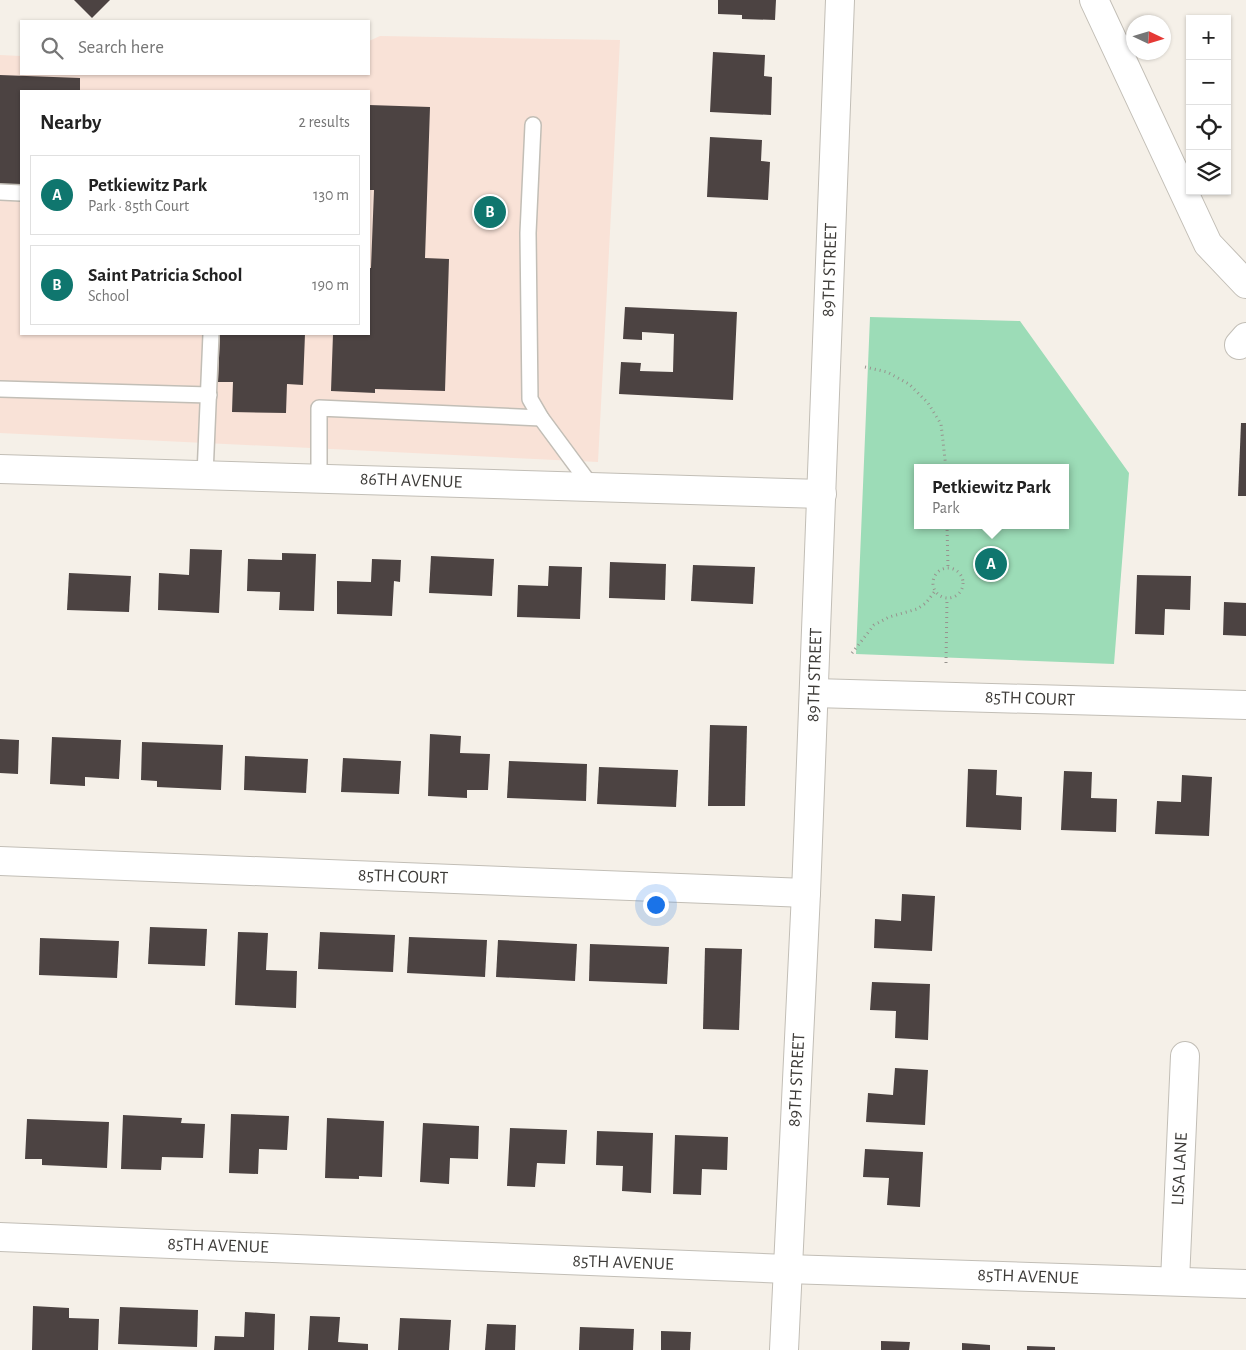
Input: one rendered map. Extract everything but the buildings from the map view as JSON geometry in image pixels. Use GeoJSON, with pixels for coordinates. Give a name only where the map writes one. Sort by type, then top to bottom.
{"type":"FeatureCollection","features":[{"type":"Feature","properties":{"kind":"street","name":"89TH STREET"},"geometry":{"type":"LineString","coordinates":[[784,1350],[806,893],[840,0]]}},
{"type":"Feature","properties":{"kind":"street"},"geometry":{"type":"LineString","coordinates":[[1094,0],[1208,244],[1246,284]]}},
{"type":"Feature","properties":{"kind":"street","name":"86TH AVENUE"},"geometry":{"type":"LineString","coordinates":[[0,469],[822,494]]}},
{"type":"Feature","properties":{"kind":"street","name":"85TH COURT"},"geometry":{"type":"LineString","coordinates":[[814,693],[1246,706]]}},
{"type":"Feature","properties":{"kind":"street","name":"85TH COURT"},"geometry":{"type":"LineString","coordinates":[[0,861],[806,893]]}},
{"type":"Feature","properties":{"kind":"street","name":"LISA LANE"},"geometry":{"type":"LineString","coordinates":[[1175,1282],[1185,1056]]}},
{"type":"Feature","properties":{"kind":"street","name":"85TH AVENUE"},"geometry":{"type":"LineString","coordinates":[[0,1237],[787,1269],[1246,1284]]}},
{"type":"Feature","properties":{"kind":"lane"},"geometry":{"type":"LineString","coordinates":[[533,125],[528,233],[530,399],[541,418],[592,487]]}},
{"type":"Feature","properties":{"kind":"lane"},"geometry":{"type":"LineString","coordinates":[[0,192],[20,193]]}},
{"type":"Feature","properties":{"kind":"lane"},"geometry":{"type":"LineString","coordinates":[[205,475],[211,335]]}},
{"type":"Feature","properties":{"kind":"lane"},"geometry":{"type":"LineString","coordinates":[[0,389],[209,395]]}},
{"type":"Feature","properties":{"kind":"lane"},"geometry":{"type":"LineString","coordinates":[[319,478],[319,408],[541,418]]}},
{"type":"Feature","properties":{"kind":"path"},"geometry":{"type":"LineString","coordinates":[[865,367],[887,372],[909,384],[928,403],[941,424],[946,464]]}},
{"type":"Feature","properties":{"kind":"path"},"geometry":{"type":"LineString","coordinates":[[947,529],[948,568]]}},
{"type":"Feature","properties":{"kind":"path"},"geometry":{"type":"LineString","coordinates":[[948,568],[958,571],[964,579],[960,593],[952,598],[943,597],[936,591],[933,586],[935,576],[943,569],[948,568]]}},
{"type":"Feature","properties":{"kind":"path"},"geometry":{"type":"LineString","coordinates":[[852,653],[874,625],[889,617],[917,609],[936,591]]}},
{"type":"Feature","properties":{"kind":"path"},"geometry":{"type":"LineString","coordinates":[[946,663],[947,598]]}},
{"type":"Feature","properties":{"kind":"shaded area"},"geometry":{"type":"Polygon","coordinates":[[[380,36],[620,40],[598,462],[0,433],[0,55],[20,56],[20,75],[370,75],[370,41],[380,36]]]}},
{"type":"Feature","properties":{"kind":"green space"},"geometry":{"type":"Polygon","coordinates":[[[870,317],[1020,321],[1129,473],[1114,664],[856,654],[870,317]]]}},
{"type":"Feature","properties":{"kind":"place","name":"Saint Patricia School"},"geometry":{"type":"Point","coordinates":[490,212]}},
{"type":"Feature","properties":{"kind":"place","name":"Petkiewitz Park"},"geometry":{"type":"Point","coordinates":[991,564]}}]}
